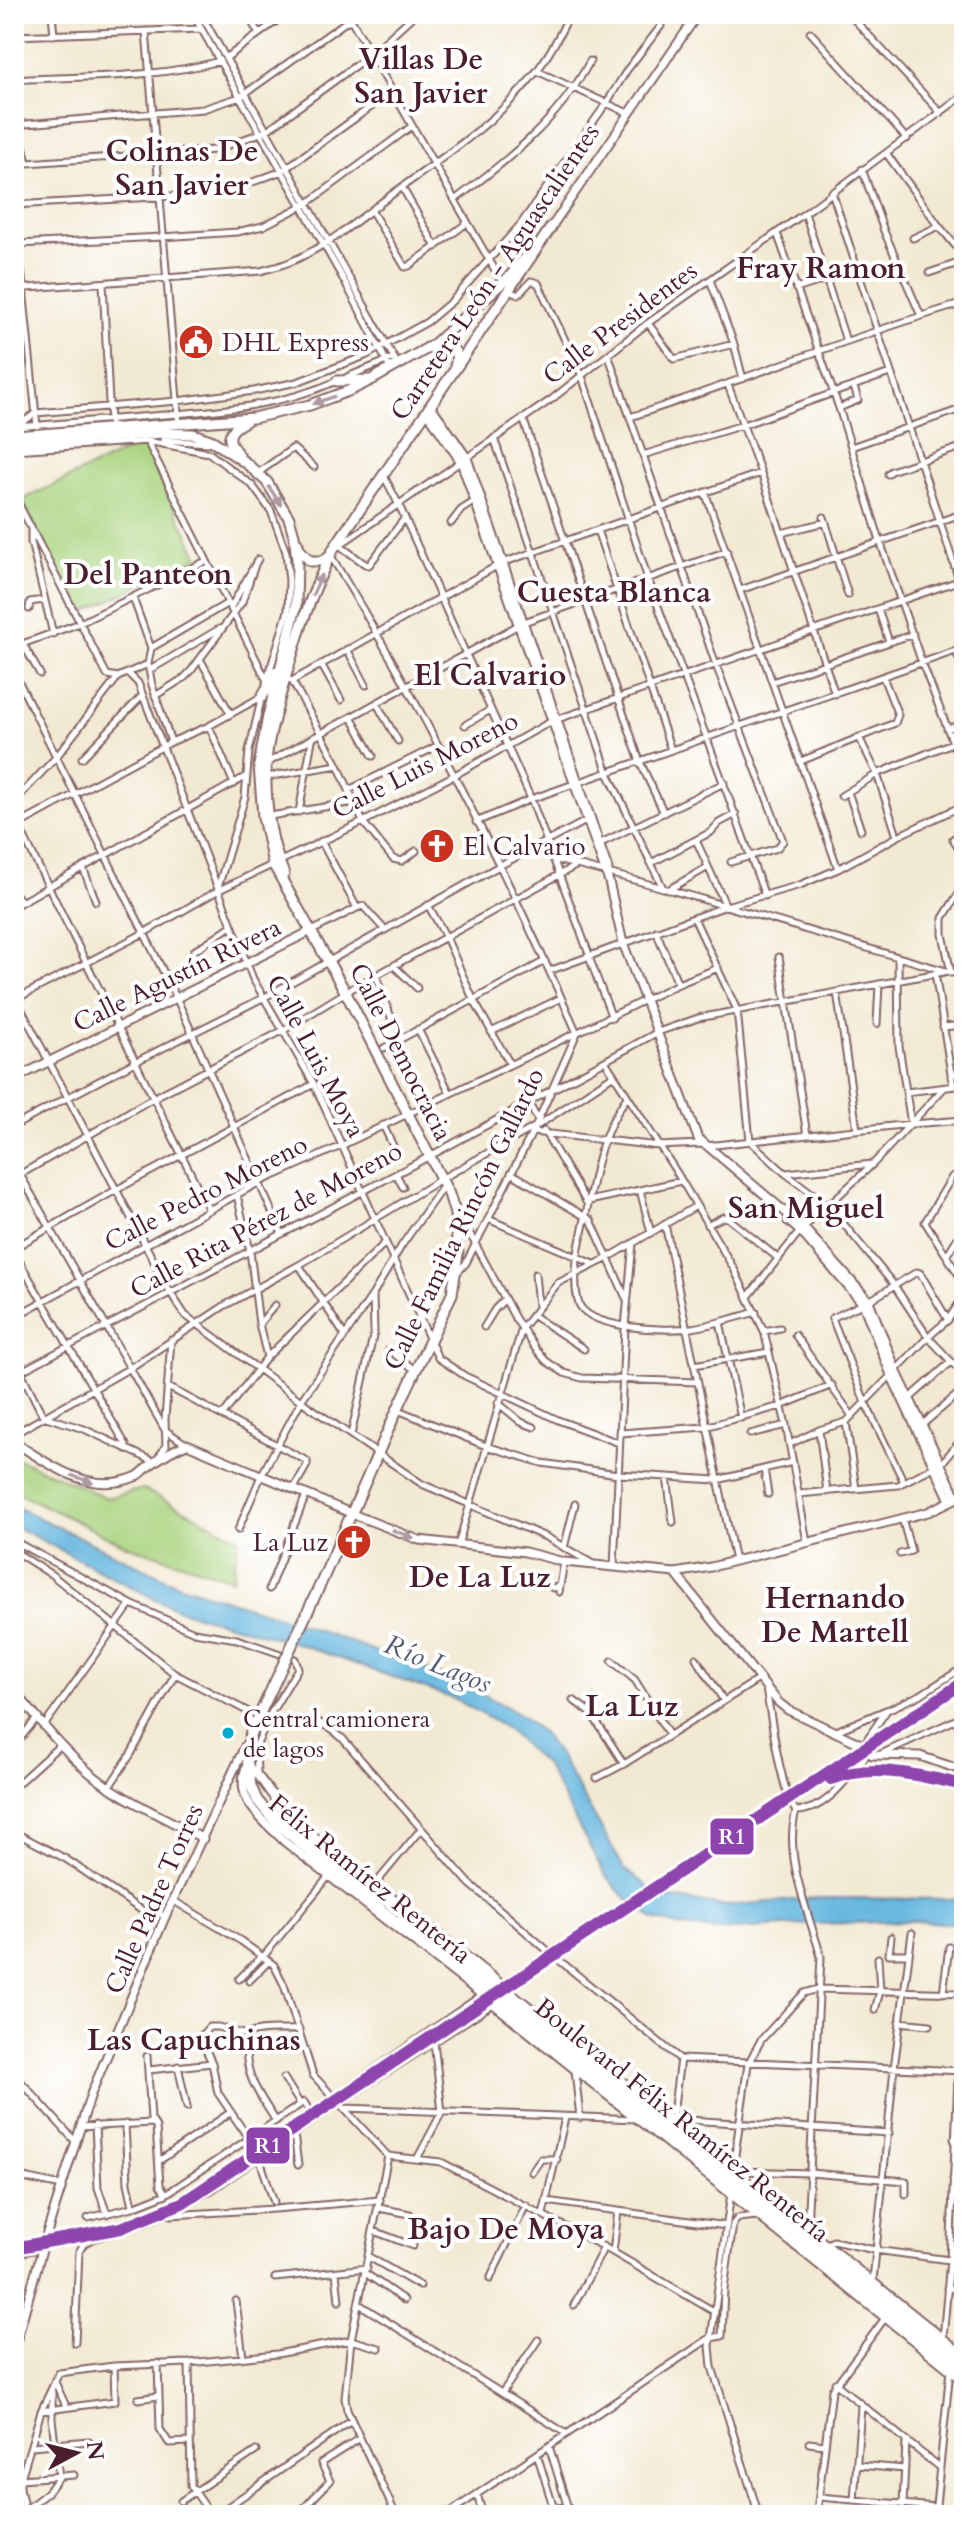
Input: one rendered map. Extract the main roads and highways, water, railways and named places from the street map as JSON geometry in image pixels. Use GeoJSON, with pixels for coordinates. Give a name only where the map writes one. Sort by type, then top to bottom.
{"type":"FeatureCollection","features":[{"type":"Feature","properties":{"kind":"highway","name":"Carretera León - Aguascalientes"},"geometry":{"type":"LineString","coordinates":[[335,549],[552,226],[502,283],[433,345]]}},
{"type":"Feature","properties":{"kind":"highway"},"geometry":{"type":"LineString","coordinates":[[14,444],[179,431],[310,405],[351,390],[373,379],[392,364],[433,345],[447,345],[457,354],[452,374]]}},
{"type":"Feature","properties":{"kind":"highway"},"geometry":{"type":"LineString","coordinates":[[337,381],[373,379]]}},
{"type":"Feature","properties":{"kind":"highway"},"geometry":{"type":"LineString","coordinates":[[253,418],[235,426],[230,435],[231,446],[278,498],[300,550],[310,561],[323,561],[335,549]]}},
{"type":"Feature","properties":{"kind":"highway"},"geometry":{"type":"LineString","coordinates":[[15,430],[110,424],[179,431],[222,447],[246,463]]}},
{"type":"Feature","properties":{"kind":"highway"},"geometry":{"type":"LineString","coordinates":[[273,699],[289,680],[287,646],[298,582],[294,535]]}},
{"type":"Feature","properties":{"kind":"highway","name":"Calle Democracia"},"geometry":{"type":"LineString","coordinates":[[276,863],[266,777],[268,743],[311,599],[335,549]]}},
{"type":"Feature","properties":{"kind":"highway","name":"Calle Democracia"},"geometry":{"type":"LineString","coordinates":[[287,646],[259,765],[263,817],[276,863],[445,1186],[455,1214],[456,1274]]}},
{"type":"Feature","properties":{"kind":"highway"},"geometry":{"type":"LineString","coordinates":[[262,697],[284,658]]}},
{"type":"Feature","properties":{"kind":"highway","name":"Calle Familia Rincón Gallardo"},"geometry":{"type":"LineString","coordinates":[[251,1733],[452,1294],[456,1274]]}},
{"type":"Feature","properties":{"kind":"highway","name":"Boulevard Félix Ramírez Rentería"},"geometry":{"type":"LineString","coordinates":[[251,1733],[246,1774],[263,1808],[277,1824],[501,1997],[535,2019],[893,2312],[964,2374]]}},
{"type":"Feature","properties":{"kind":"highway","name":"Boulevard Félix Ramírez Rentería"},"geometry":{"type":"LineString","coordinates":[[263,1808],[279,1816],[368,1893],[443,1945],[638,2118],[668,2128],[731,2192],[964,2364]]}},
{"type":"Feature","properties":{"kind":"highway"},"geometry":{"type":"LineString","coordinates":[[307,1839],[319,1841]]}},
{"type":"Feature","properties":{"kind":"highway"},"geometry":{"type":"LineString","coordinates":[[443,1945],[456,1948]]}},
{"type":"Feature","properties":{"kind":"highway"},"geometry":{"type":"LineString","coordinates":[[535,2019],[547,2021]]}},
{"type":"Feature","properties":{"kind":"water"},"geometry":{"type":"Polygon","coordinates":[[[14,1506],[177,1584],[290,1620],[462,1683],[518,1713],[541,1732],[560,1757],[624,1868],[660,1896],[724,1906],[816,1898],[964,1899],[964,1924],[912,1921],[719,1930],[681,1927],[653,1919],[624,1896],[605,1875],[546,1766],[507,1729],[457,1700],[299,1644],[179,1610],[14,1526],[14,1506]]]}},
{"type":"Feature","properties":{"kind":"place","name":"DHL Express"},"geometry":{"type":"Point","coordinates":[196,342]}},
{"type":"Feature","properties":{"kind":"place","name":"El Calvario"},"geometry":{"type":"Point","coordinates":[437,846]}},
{"type":"Feature","properties":{"kind":"place","name":"La Luz"},"geometry":{"type":"Point","coordinates":[354,1542]}},
{"type":"Feature","properties":{"kind":"place","name":"Central camionera de lagos"},"geometry":{"type":"Point","coordinates":[228,1733]}},
{"type":"Feature","properties":{"kind":"district","name":"Villas De San Javier"},"geometry":{"type":"Point","coordinates":[421,76]}},
{"type":"Feature","properties":{"kind":"district","name":"Colinas De San Javier"},"geometry":{"type":"Point","coordinates":[182,168]}},
{"type":"Feature","properties":{"kind":"district","name":"Fray Ramon"},"geometry":{"type":"Point","coordinates":[821,268]}},
{"type":"Feature","properties":{"kind":"district","name":"Del Panteon"},"geometry":{"type":"Point","coordinates":[148,574]}},
{"type":"Feature","properties":{"kind":"district","name":"Cuesta Blanca"},"geometry":{"type":"Point","coordinates":[614,592]}},
{"type":"Feature","properties":{"kind":"district","name":"El Calvario"},"geometry":{"type":"Point","coordinates":[490,675]}},
{"type":"Feature","properties":{"kind":"district","name":"San Miguel"},"geometry":{"type":"Point","coordinates":[806,1208]}},
{"type":"Feature","properties":{"kind":"district","name":"De La Luz"},"geometry":{"type":"Point","coordinates":[480,1577]}},
{"type":"Feature","properties":{"kind":"district","name":"Hernando De Martell"},"geometry":{"type":"Point","coordinates":[835,1615]}},
{"type":"Feature","properties":{"kind":"district","name":"La Luz"},"geometry":{"type":"Point","coordinates":[632,1706]}},
{"type":"Feature","properties":{"kind":"district","name":"Las Capuchinas"},"geometry":{"type":"Point","coordinates":[194,2040]}},
{"type":"Feature","properties":{"kind":"district","name":"Bajo De Moya"},"geometry":{"type":"Point","coordinates":[506,2229]}},
{"type":"Feature","properties":{"kind":"water label","name":"Río Lagos"},"geometry":{"type":"Point","coordinates":[438,1664]}}]}
